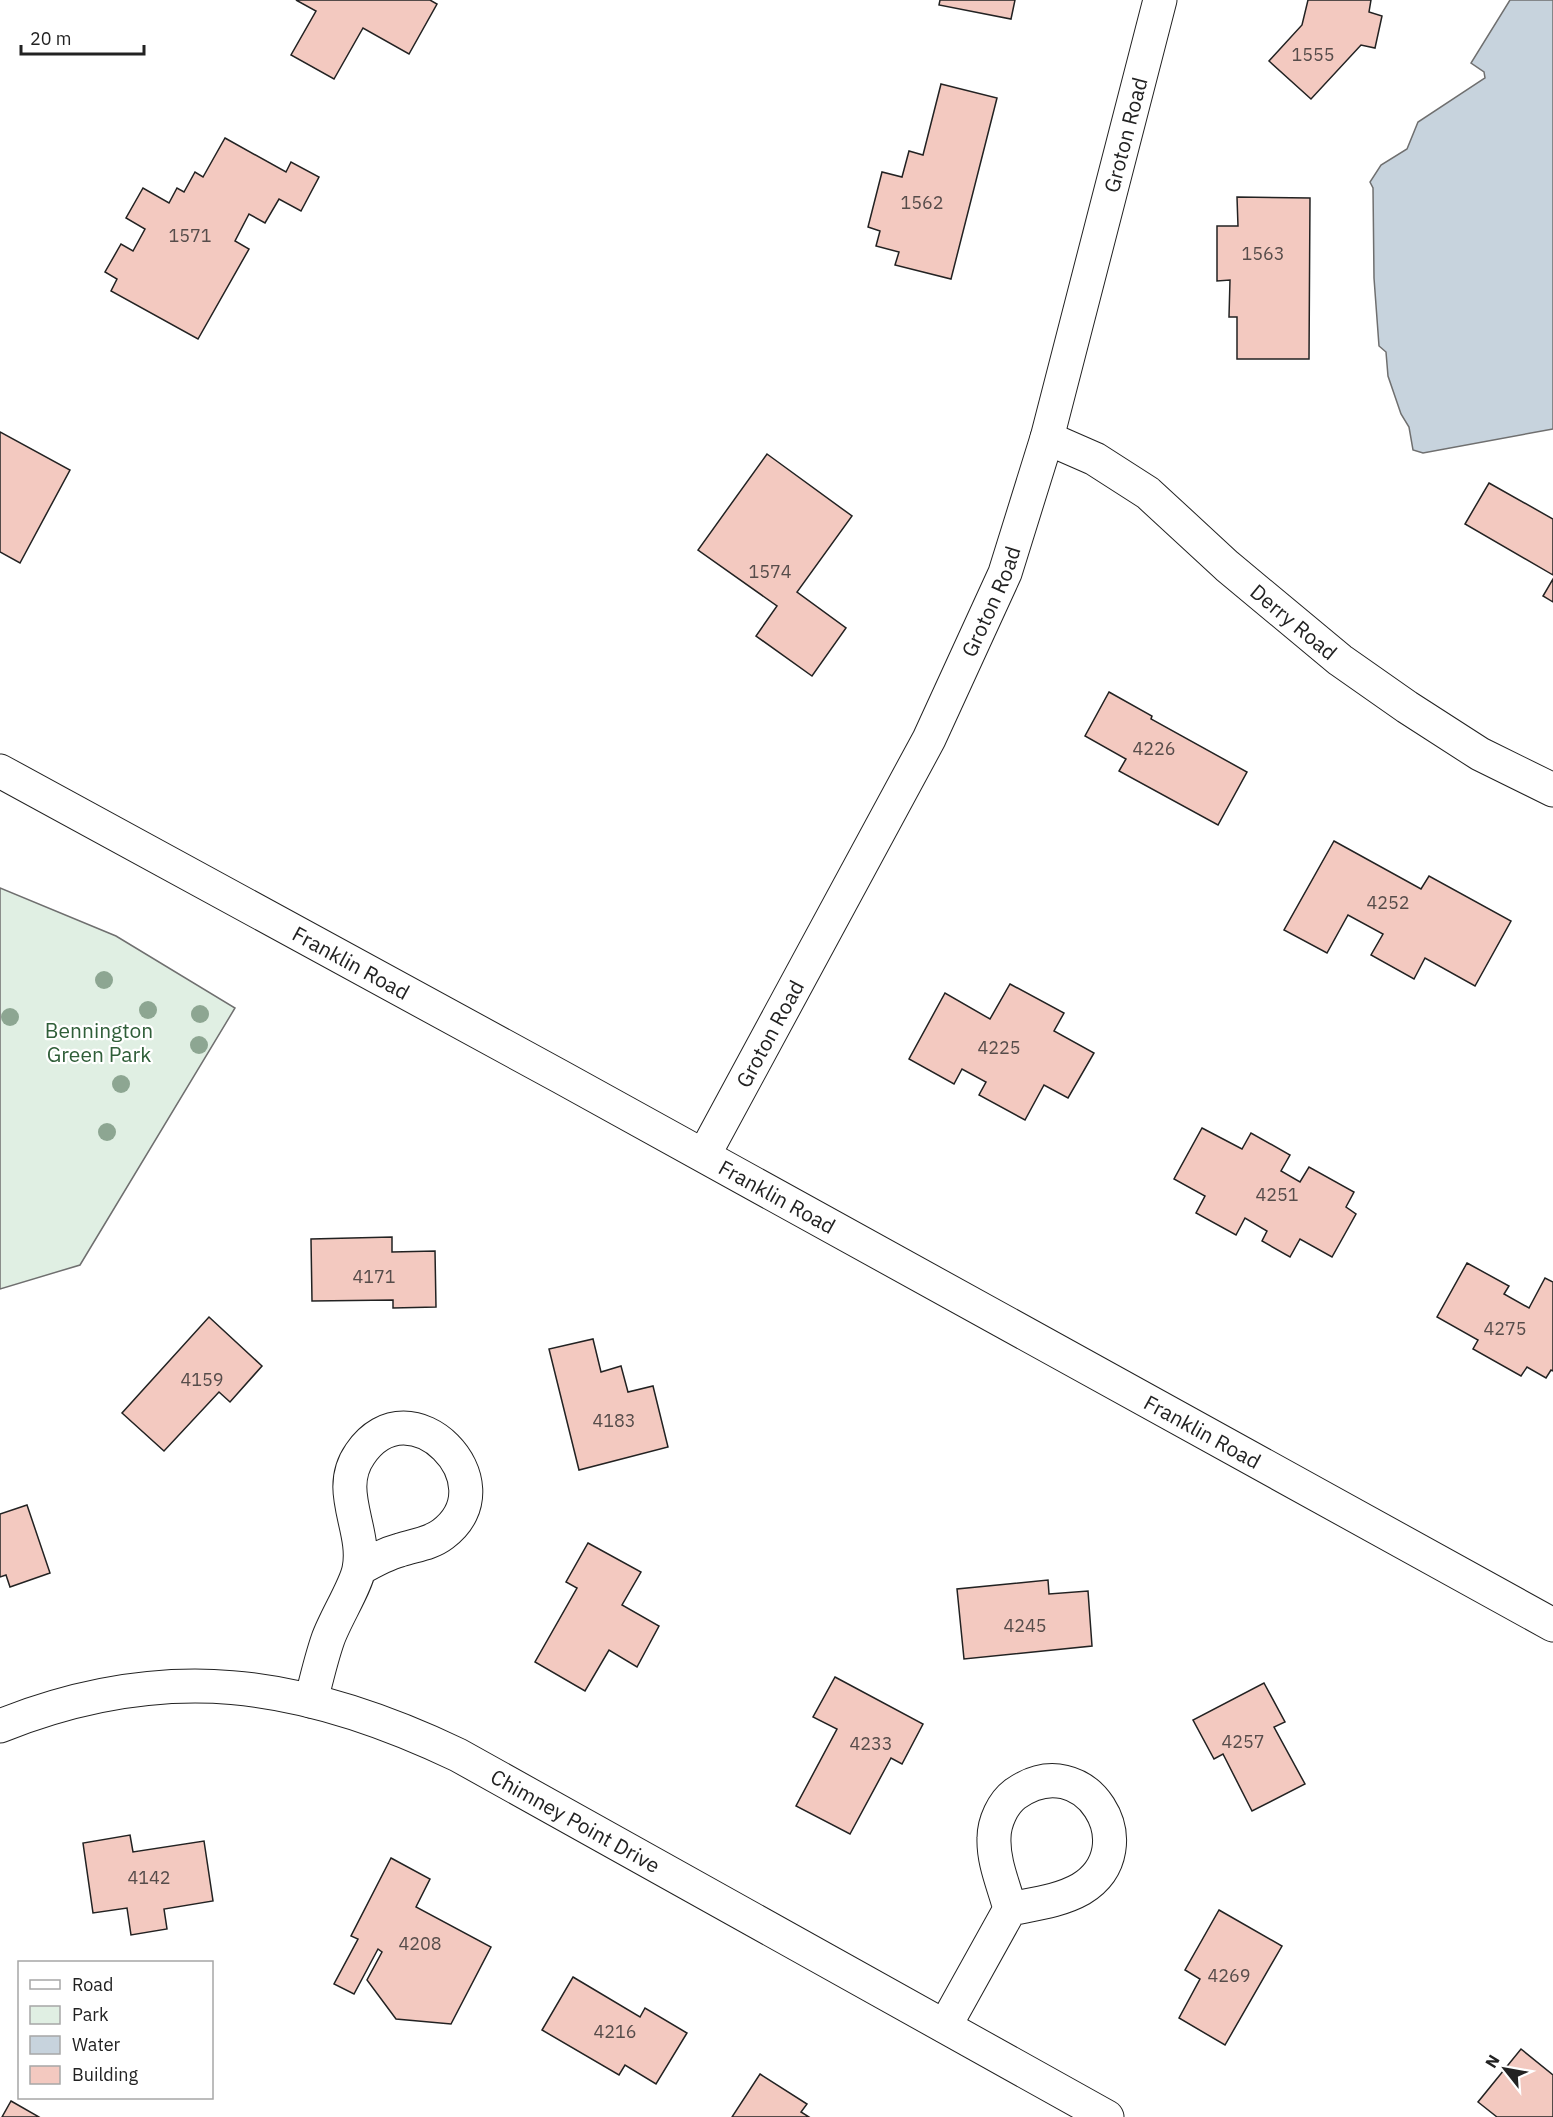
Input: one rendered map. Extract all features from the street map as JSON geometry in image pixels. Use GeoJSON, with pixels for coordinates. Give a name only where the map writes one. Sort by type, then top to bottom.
{"type":"FeatureCollection","features":[{"type":"Feature","properties":{"kind":"street","name":"Groton Road"},"geometry":{"type":"LineString","coordinates":[[704,1155],[953,691],[1005,573],[1047,438],[1160,0]]}},
{"type":"Feature","properties":{"kind":"street","name":"Derry Road"},"geometry":{"type":"LineString","coordinates":[[1047,438],[1095,459],[1148,493],[1284,614],[1340,660],[1480,754],[1553,790]]}},
{"type":"Feature","properties":{"kind":"street","name":"Franklin Road"},"geometry":{"type":"LineString","coordinates":[[0,771],[704,1155],[1553,1626]]}},
{"type":"Feature","properties":{"kind":"street"},"geometry":{"type":"LineString","coordinates":[[311,1701],[327,1640],[359,1569]]}},
{"type":"Feature","properties":{"kind":"street","name":"Chimney Point Drive"},"geometry":{"type":"LineString","coordinates":[[0,1726],[71,1700],[166,1685],[203,1684],[311,1701],[376,1719],[458,1755],[1107,2117]]}},
{"type":"Feature","properties":{"kind":"street"},"geometry":{"type":"LineString","coordinates":[[945,2026],[1011,1909]]}},
{"type":"Feature","properties":{"kind":"green space","name":"Bennington Green Park"},"geometry":{"type":"Polygon","coordinates":[[[0,888],[116,936],[235,1008],[80,1265],[0,1289],[0,888]]]}},
{"type":"Feature","properties":{"kind":"water"},"geometry":{"type":"Polygon","coordinates":[[[1510,0],[1553,0],[1553,429],[1423,453],[1413,450],[1409,427],[1401,414],[1388,376],[1386,352],[1379,346],[1374,278],[1373,188],[1370,182],[1381,165],[1407,149],[1418,122],[1485,78],[1484,72],[1471,63],[1510,0]]]}},
{"type":"Feature","properties":{"kind":"building"},"geometry":{"type":"Polygon","coordinates":[[[296,0],[430,0],[437,4],[409,54],[363,28],[334,79],[291,55],[316,11],[296,0]]]}},
{"type":"Feature","properties":{"kind":"building"},"geometry":{"type":"Polygon","coordinates":[[[940,0],[1015,0],[1011,19],[939,5],[940,0]]]}},
{"type":"Feature","properties":{"kind":"building"},"geometry":{"type":"Polygon","coordinates":[[[1308,0],[1371,0],[1369,12],[1382,16],[1375,48],[1361,45],[1311,99],[1269,61],[1302,25],[1308,0]]]}},
{"type":"Feature","properties":{"kind":"building"},"geometry":{"type":"Polygon","coordinates":[[[941,84],[997,98],[951,279],[895,265],[899,252],[876,246],[880,231],[868,227],[882,172],[902,177],[909,151],[923,155],[941,84]]]}},
{"type":"Feature","properties":{"kind":"building"},"geometry":{"type":"Polygon","coordinates":[[[225,138],[286,172],[291,162],[319,177],[301,211],[279,199],[265,223],[249,214],[235,241],[249,249],[198,339],[111,291],[117,279],[105,272],[121,244],[133,251],[145,229],[126,218],[143,188],[169,203],[177,188],[184,192],[195,172],[203,177],[225,138]]]}},
{"type":"Feature","properties":{"kind":"building"},"geometry":{"type":"Polygon","coordinates":[[[1237,197],[1310,198],[1309,359],[1237,359],[1237,317],[1229,317],[1230,280],[1217,281],[1217,226],[1238,226],[1237,197]]]}},
{"type":"Feature","properties":{"kind":"building"},"geometry":{"type":"Polygon","coordinates":[[[0,432],[70,470],[20,563],[0,552],[0,432]]]}},
{"type":"Feature","properties":{"kind":"building"},"geometry":{"type":"Polygon","coordinates":[[[767,454],[852,516],[797,592],[846,628],[812,676],[756,636],[777,606],[698,550],[767,454]]]}},
{"type":"Feature","properties":{"kind":"building"},"geometry":{"type":"Polygon","coordinates":[[[1489,483],[1553,519],[1553,575],[1465,524],[1489,483]]]}},
{"type":"Feature","properties":{"kind":"building"},"geometry":{"type":"Polygon","coordinates":[[[1553,579],[1553,602],[1543,596],[1553,579]]]}},
{"type":"Feature","properties":{"kind":"building"},"geometry":{"type":"Polygon","coordinates":[[[1109,692],[1152,716],[1151,719],[1247,772],[1218,825],[1119,771],[1126,759],[1085,736],[1109,692]]]}},
{"type":"Feature","properties":{"kind":"building"},"geometry":{"type":"Polygon","coordinates":[[[1334,841],[1421,889],[1429,876],[1511,921],[1475,986],[1425,958],[1414,979],[1371,955],[1383,934],[1348,915],[1327,953],[1284,930],[1334,841]]]}},
{"type":"Feature","properties":{"kind":"building"},"geometry":{"type":"Polygon","coordinates":[[[1010,984],[1064,1013],[1054,1031],[1094,1053],[1068,1098],[1044,1085],[1025,1120],[979,1095],[986,1082],[962,1069],[954,1084],[909,1059],[945,993],[990,1019],[1010,984]]]}},
{"type":"Feature","properties":{"kind":"building"},"geometry":{"type":"Polygon","coordinates":[[[1202,1128],[1242,1149],[1251,1133],[1290,1155],[1281,1171],[1300,1182],[1309,1167],[1354,1192],[1346,1207],[1356,1214],[1332,1257],[1300,1239],[1290,1257],[1262,1241],[1267,1231],[1245,1218],[1236,1235],[1196,1213],[1205,1196],[1174,1179],[1202,1128]]]}},
{"type":"Feature","properties":{"kind":"building"},"geometry":{"type":"Polygon","coordinates":[[[392,1237],[392,1252],[435,1251],[436,1307],[393,1308],[393,1300],[312,1301],[311,1239],[392,1237]]]}},
{"type":"Feature","properties":{"kind":"building"},"geometry":{"type":"Polygon","coordinates":[[[1467,1263],[1509,1286],[1504,1294],[1529,1308],[1545,1278],[1553,1282],[1553,1371],[1551,1370],[1546,1378],[1527,1367],[1521,1376],[1473,1349],[1478,1340],[1437,1317],[1467,1263]]]}},
{"type":"Feature","properties":{"kind":"building"},"geometry":{"type":"Polygon","coordinates":[[[209,1317],[262,1366],[230,1402],[219,1392],[164,1451],[122,1413],[209,1317]]]}},
{"type":"Feature","properties":{"kind":"building"},"geometry":{"type":"Polygon","coordinates":[[[593,1339],[601,1372],[621,1366],[628,1392],[653,1386],[668,1447],[579,1470],[549,1349],[593,1339]]]}},
{"type":"Feature","properties":{"kind":"building"},"geometry":{"type":"Polygon","coordinates":[[[27,1505],[50,1573],[10,1587],[6,1575],[0,1577],[0,1514],[27,1505]]]}},
{"type":"Feature","properties":{"kind":"building"},"geometry":{"type":"Polygon","coordinates":[[[588,1543],[641,1572],[622,1605],[659,1626],[637,1667],[609,1650],[585,1691],[535,1662],[577,1588],[566,1582],[588,1543]]]}},
{"type":"Feature","properties":{"kind":"building"},"geometry":{"type":"Polygon","coordinates":[[[1048,1580],[1049,1594],[1088,1591],[1092,1646],[964,1659],[957,1589],[1048,1580]]]}},
{"type":"Feature","properties":{"kind":"building"},"geometry":{"type":"Polygon","coordinates":[[[835,1677],[923,1724],[902,1764],[891,1758],[850,1834],[796,1806],[837,1729],[813,1717],[835,1677]]]}},
{"type":"Feature","properties":{"kind":"building"},"geometry":{"type":"Polygon","coordinates":[[[1264,1683],[1285,1722],[1274,1727],[1305,1784],[1252,1811],[1223,1754],[1214,1759],[1193,1720],[1264,1683]]]}},
{"type":"Feature","properties":{"kind":"building"},"geometry":{"type":"Polygon","coordinates":[[[130,1835],[133,1852],[204,1841],[213,1901],[164,1909],[167,1929],[131,1935],[127,1908],[93,1913],[83,1843],[130,1835]]]}},
{"type":"Feature","properties":{"kind":"building"},"geometry":{"type":"Polygon","coordinates":[[[391,1858],[430,1879],[416,1907],[491,1947],[451,2024],[396,2019],[367,1980],[382,1952],[378,1949],[354,1994],[334,1984],[358,1939],[351,1936],[391,1858]]]}},
{"type":"Feature","properties":{"kind":"building"},"geometry":{"type":"Polygon","coordinates":[[[1219,1910],[1282,1946],[1225,2045],[1179,2018],[1200,1979],[1185,1970],[1219,1910]]]}},
{"type":"Feature","properties":{"kind":"building"},"geometry":{"type":"Polygon","coordinates":[[[573,1977],[640,2017],[645,2008],[687,2033],[656,2084],[625,2065],[619,2075],[542,2030],[573,1977]]]}},
{"type":"Feature","properties":{"kind":"building"},"geometry":{"type":"Polygon","coordinates":[[[1521,2049],[1553,2075],[1553,2117],[1497,2117],[1478,2102],[1521,2049]]]}},
{"type":"Feature","properties":{"kind":"building"},"geometry":{"type":"Polygon","coordinates":[[[760,2074],[807,2104],[801,2112],[809,2117],[732,2117],[760,2074]]]}},
{"type":"Feature","properties":{"kind":"building"},"geometry":{"type":"Polygon","coordinates":[[[11,2101],[39,2117],[2,2117],[11,2101]]]}}]}
